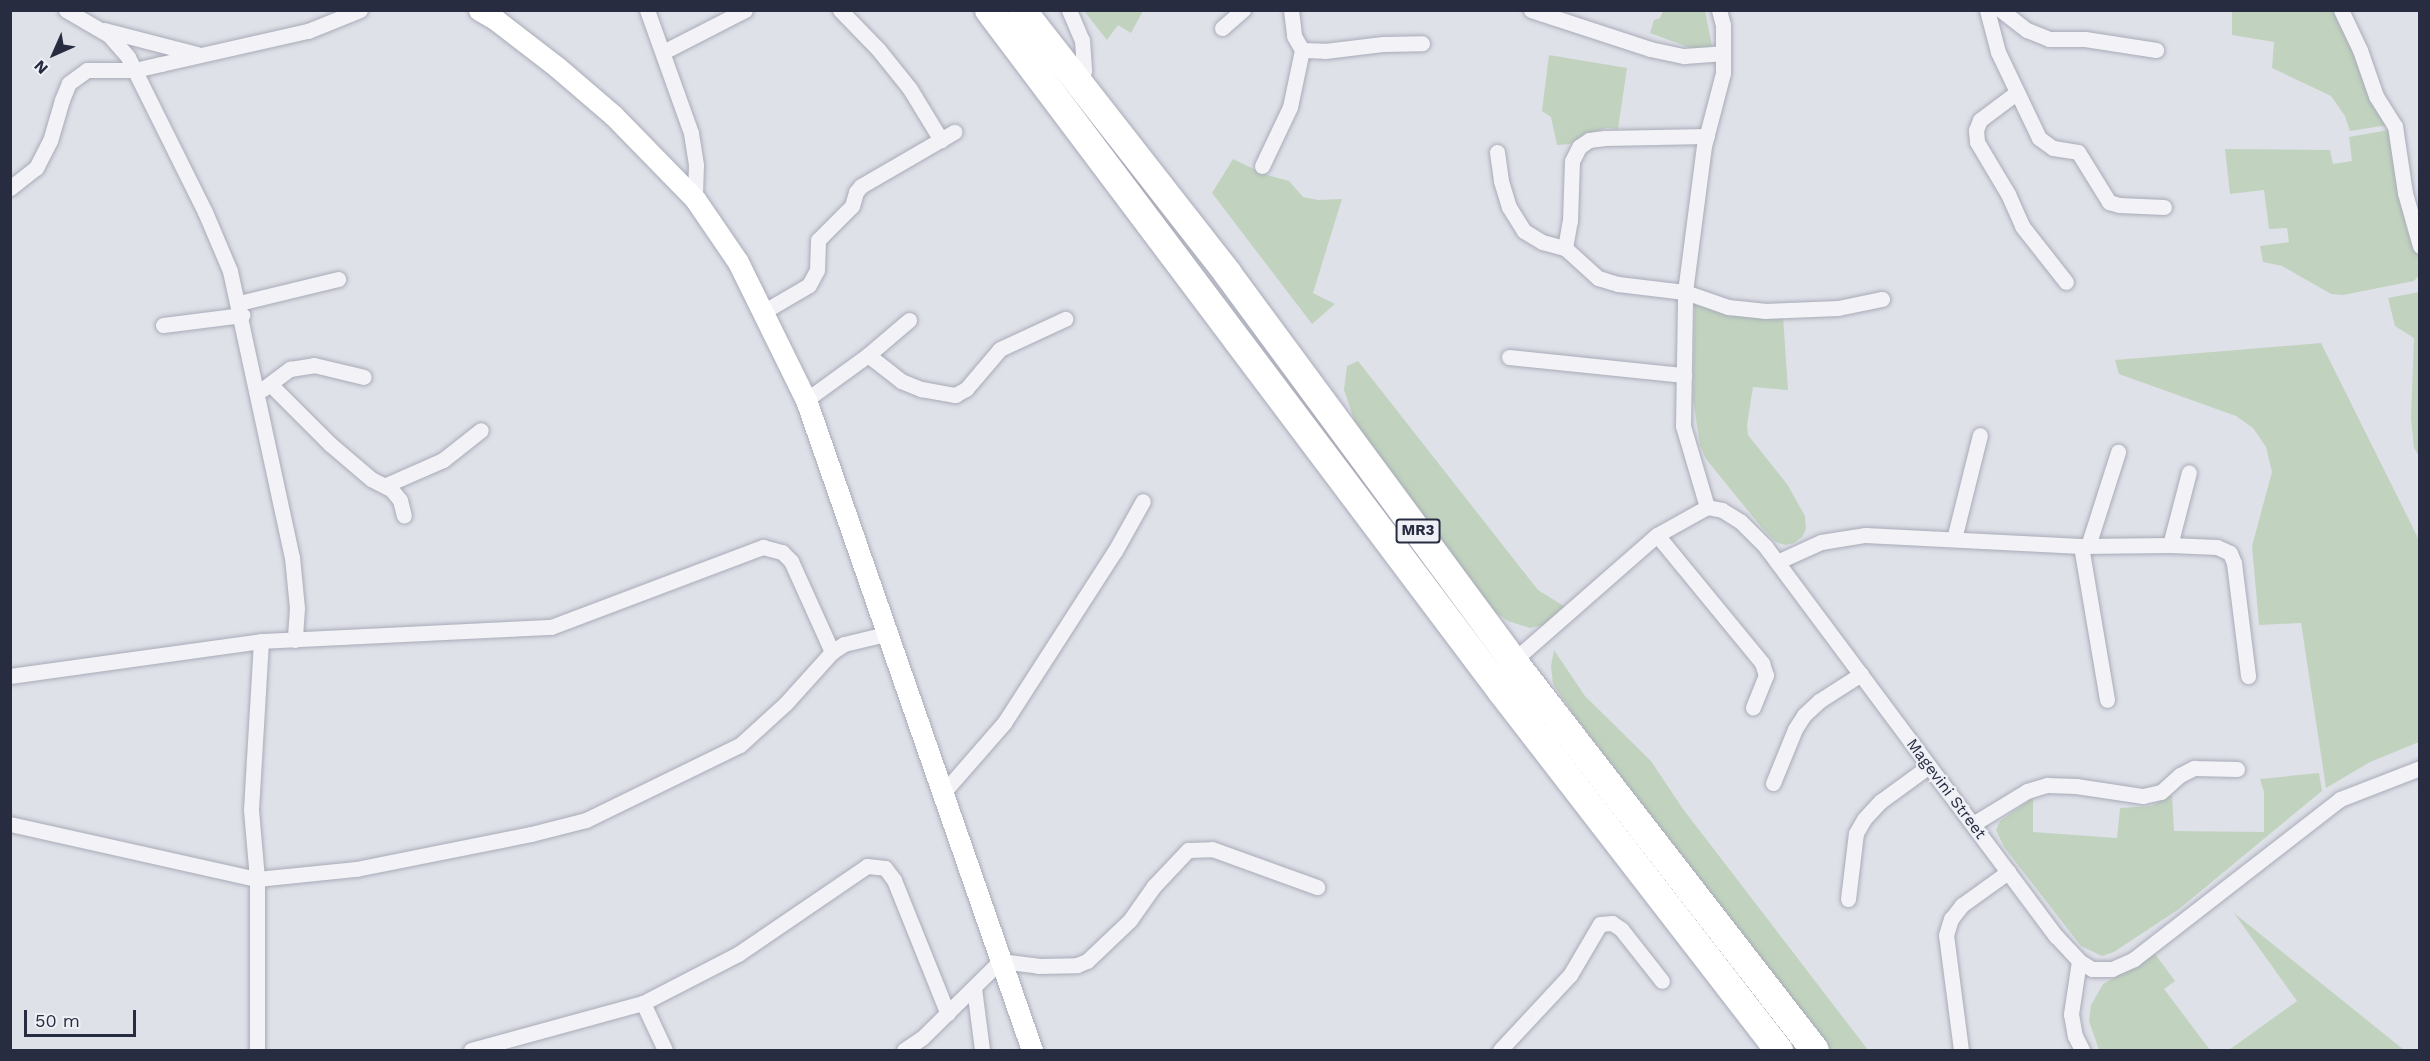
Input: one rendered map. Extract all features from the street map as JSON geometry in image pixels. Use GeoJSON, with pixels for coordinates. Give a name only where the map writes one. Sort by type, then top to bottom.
{"type":"FeatureCollection","features":[{"type":"Feature","properties":{"kind":"highway"},"geometry":{"type":"LineString","coordinates":[[985,10],[1042,80]]}},
{"type":"Feature","properties":{"kind":"highway","name":"MR3"},"geometry":{"type":"LineString","coordinates":[[989,10],[1502,692],[1779,1050]]}},
{"type":"Feature","properties":{"kind":"highway","name":"MR3"},"geometry":{"type":"LineString","coordinates":[[1022,10],[1228,274],[1514,660],[1815,1050]]}},
{"type":"Feature","properties":{"kind":"highway"},"geometry":{"type":"LineString","coordinates":[[1042,10],[1228,274]]}},
{"type":"Feature","properties":{"kind":"street"},"geometry":{"type":"LineString","coordinates":[[66,10],[109,35],[128,57],[206,212],[230,271],[292,557],[297,608],[295,639]]}},
{"type":"Feature","properties":{"kind":"street"},"geometry":{"type":"LineString","coordinates":[[10,188],[36,168],[50,141],[62,100],[77,75],[87,70],[100,68],[135,70],[308,31],[360,10]]}},
{"type":"Feature","properties":{"kind":"street"},"geometry":{"type":"LineString","coordinates":[[479,10],[496,20],[557,67],[613,115],[696,198],[738,262],[806,400],[1032,1050]]}},
{"type":"Feature","properties":{"kind":"street"},"geometry":{"type":"LineString","coordinates":[[647,10],[691,133],[696,165],[696,198]]}},
{"type":"Feature","properties":{"kind":"street"},"geometry":{"type":"LineString","coordinates":[[663,52],[745,10]]}},
{"type":"Feature","properties":{"kind":"street"},"geometry":{"type":"LineString","coordinates":[[840,10],[878,49],[910,89],[941,140]]}},
{"type":"Feature","properties":{"kind":"street"},"geometry":{"type":"LineString","coordinates":[[1069,10],[1082,40],[1084,71]]}},
{"type":"Feature","properties":{"kind":"street"},"geometry":{"type":"LineString","coordinates":[[1222,28],[1243,10]]}},
{"type":"Feature","properties":{"kind":"street"},"geometry":{"type":"LineString","coordinates":[[1262,166],[1290,107],[1302,50],[1294,36],[1291,10]]}},
{"type":"Feature","properties":{"kind":"street"},"geometry":{"type":"LineString","coordinates":[[1531,10],[1650,49],[1684,56],[1723,53]]}},
{"type":"Feature","properties":{"kind":"street"},"geometry":{"type":"LineString","coordinates":[[1514,660],[1657,535],[1707,507],[1683,426],[1685,292],[1707,136],[1723,73],[1723,25],[1719,10]]}},
{"type":"Feature","properties":{"kind":"street"},"geometry":{"type":"LineString","coordinates":[[1987,10],[1998,52],[2039,138],[2053,148],[2078,152],[2109,202],[2119,205],[2164,207]]}},
{"type":"Feature","properties":{"kind":"street"},"geometry":{"type":"LineString","coordinates":[[2001,10],[2027,30],[2049,39],[2085,39],[2156,50]]}},
{"type":"Feature","properties":{"kind":"street"},"geometry":{"type":"LineString","coordinates":[[2341,10],[2360,50],[2376,96],[2395,126],[2405,193],[2420,246]]}},
{"type":"Feature","properties":{"kind":"street"},"geometry":{"type":"LineString","coordinates":[[98,28],[201,54]]}},
{"type":"Feature","properties":{"kind":"street"},"geometry":{"type":"LineString","coordinates":[[1302,50],[1325,51],[1383,44],[1422,44]]}},
{"type":"Feature","properties":{"kind":"street"},"geometry":{"type":"LineString","coordinates":[[2016,93],[1980,120],[1976,130],[1977,142],[2008,194],[2022,226],[2066,282]]}},
{"type":"Feature","properties":{"kind":"street"},"geometry":{"type":"LineString","coordinates":[[763,312],[809,285],[817,270],[818,240],[852,206],[856,192],[861,186],[954,132]]}},
{"type":"Feature","properties":{"kind":"street"},"geometry":{"type":"LineString","coordinates":[[1565,248],[1570,221],[1572,161],[1579,147],[1588,140],[1605,138],[1707,136]]}},
{"type":"Feature","properties":{"kind":"street"},"geometry":{"type":"LineString","coordinates":[[1497,152],[1501,181],[1509,207],[1524,231],[1542,242],[1565,248],[1598,278],[1618,284],[1685,292],[1728,307],[1764,311],[1838,308],[1882,298]]}},
{"type":"Feature","properties":{"kind":"street"},"geometry":{"type":"LineString","coordinates":[[163,325],[240,309],[338,279]]}},
{"type":"Feature","properties":{"kind":"street"},"geometry":{"type":"LineString","coordinates":[[868,355],[901,381],[921,389],[955,395],[966,389],[1000,349],[1065,319]]}},
{"type":"Feature","properties":{"kind":"street"},"geometry":{"type":"LineString","coordinates":[[806,400],[868,355],[909,320]]}},
{"type":"Feature","properties":{"kind":"street"},"geometry":{"type":"LineString","coordinates":[[1509,357],[1684,375]]}},
{"type":"Feature","properties":{"kind":"street"},"geometry":{"type":"LineString","coordinates":[[256,394],[290,369],[314,365],[364,377]]}},
{"type":"Feature","properties":{"kind":"street"},"geometry":{"type":"LineString","coordinates":[[270,384],[330,444],[371,479],[386,485],[400,500],[404,516]]}},
{"type":"Feature","properties":{"kind":"street"},"geometry":{"type":"LineString","coordinates":[[386,485],[443,460],[481,430]]}},
{"type":"Feature","properties":{"kind":"street"},"geometry":{"type":"LineString","coordinates":[[1954,539],[1980,435]]}},
{"type":"Feature","properties":{"kind":"street"},"geometry":{"type":"LineString","coordinates":[[2107,700],[2085,546],[2118,452]]}},
{"type":"Feature","properties":{"kind":"street"},"geometry":{"type":"LineString","coordinates":[[2170,545],[2189,472]]}},
{"type":"Feature","properties":{"kind":"street"},"geometry":{"type":"LineString","coordinates":[[942,794],[1004,723],[1115,551],[1143,501]]}},
{"type":"Feature","properties":{"kind":"street","name":"Magevini Street"},"geometry":{"type":"LineString","coordinates":[[1707,507],[1722,510],[1741,522],[1777,562],[2056,936],[2079,961]]}},
{"type":"Feature","properties":{"kind":"street"},"geometry":{"type":"LineString","coordinates":[[1657,535],[1762,663],[1766,675],[1752,708]]}},
{"type":"Feature","properties":{"kind":"street"},"geometry":{"type":"LineString","coordinates":[[1777,562],[1821,542],[1865,535],[2085,546],[2217,547],[2230,553],[2234,563],[2248,676]]}},
{"type":"Feature","properties":{"kind":"street"},"geometry":{"type":"LineString","coordinates":[[10,676],[261,641],[551,627],[762,547],[782,552],[791,561],[832,652]]}},
{"type":"Feature","properties":{"kind":"street"},"geometry":{"type":"LineString","coordinates":[[10,824],[257,879],[356,869],[531,834],[586,820],[740,745],[786,703],[832,652],[844,644],[886,634]]}},
{"type":"Feature","properties":{"kind":"street"},"geometry":{"type":"LineString","coordinates":[[256,1050],[257,879],[251,810],[261,641]]}},
{"type":"Feature","properties":{"kind":"street"},"geometry":{"type":"LineString","coordinates":[[1773,783],[1795,729],[1804,715],[1819,701],[1861,674]]}},
{"type":"Feature","properties":{"kind":"street"},"geometry":{"type":"LineString","coordinates":[[1848,899],[1856,833],[1864,819],[1881,801],[1929,766]]}},
{"type":"Feature","properties":{"kind":"street"},"geometry":{"type":"LineString","coordinates":[[1973,824],[2027,791],[2047,785],[2076,786],[2144,796],[2161,792],[2180,775],[2194,768],[2237,769]]}},
{"type":"Feature","properties":{"kind":"street"},"geometry":{"type":"LineString","coordinates":[[2082,1050],[2075,1036],[2071,1014],[2079,961],[2092,969],[2112,969],[2133,959],[2340,799],[2420,768]]}},
{"type":"Feature","properties":{"kind":"street"},"geometry":{"type":"LineString","coordinates":[[1000,961],[1038,966],[1077,965],[1088,961],[1130,920],[1154,886],[1190,849],[1212,849],[1317,887]]}},
{"type":"Feature","properties":{"kind":"street"},"geometry":{"type":"LineString","coordinates":[[471,1050],[643,1003],[738,954],[852,875],[867,866],[875,865],[885,868],[894,880],[948,1014]]}},
{"type":"Feature","properties":{"kind":"street"},"geometry":{"type":"LineString","coordinates":[[1961,1050],[1946,935],[1951,919],[1962,905],[2008,872]]}},
{"type":"Feature","properties":{"kind":"street"},"geometry":{"type":"LineString","coordinates":[[1500,1050],[1570,975],[1600,924],[1611,922],[1621,929],[1662,981]]}},
{"type":"Feature","properties":{"kind":"street"},"geometry":{"type":"LineString","coordinates":[[904,1050],[922,1038],[948,1014],[1000,961]]}},
{"type":"Feature","properties":{"kind":"street"},"geometry":{"type":"LineString","coordinates":[[974,988],[982,1050]]}},
{"type":"Feature","properties":{"kind":"street"},"geometry":{"type":"LineString","coordinates":[[643,1003],[665,1050]]}},
{"type":"Feature","properties":{"kind":"green space"},"geometry":{"type":"Polygon","coordinates":[[[1084,11],[1143,11],[1131,33],[1118,25],[1107,40],[1084,11]]]}},
{"type":"Feature","properties":{"kind":"green space"},"geometry":{"type":"Polygon","coordinates":[[[1663,11],[1705,11],[1712,46],[1696,50],[1650,33],[1654,20],[1660,18],[1663,11]]]}},
{"type":"Feature","properties":{"kind":"green space"},"geometry":{"type":"Polygon","coordinates":[[[2232,11],[2335,11],[2388,125],[2350,131],[2345,116],[2331,96],[2272,68],[2274,42],[2232,35],[2232,11]]]}},
{"type":"Feature","properties":{"kind":"green space"},"geometry":{"type":"Polygon","coordinates":[[[1549,55],[1627,68],[1618,129],[1607,128],[1585,134],[1570,144],[1557,145],[1551,117],[1542,111],[1549,55]]]}},
{"type":"Feature","properties":{"kind":"green space"},"geometry":{"type":"Polygon","coordinates":[[[2389,130],[2407,230],[2419,258],[2420,274],[2414,281],[2343,295],[2331,294],[2282,266],[2263,262],[2260,246],[2289,242],[2287,228],[2269,229],[2264,190],[2230,194],[2225,149],[2330,150],[2333,164],[2352,161],[2349,137],[2389,130]]]}},
{"type":"Feature","properties":{"kind":"green space"},"geometry":{"type":"Polygon","coordinates":[[[1233,159],[1264,174],[1289,181],[1303,197],[1318,200],[1342,199],[1313,293],[1335,304],[1312,324],[1212,193],[1233,159]]]}},
{"type":"Feature","properties":{"kind":"green space"},"geometry":{"type":"Polygon","coordinates":[[[2420,292],[2419,456],[2414,448],[2411,418],[2414,338],[2395,326],[2388,298],[2420,292]]]}},
{"type":"Feature","properties":{"kind":"green space"},"geometry":{"type":"Polygon","coordinates":[[[1695,301],[1783,316],[1788,390],[1753,387],[1747,425],[1748,435],[1787,484],[1805,516],[1806,529],[1802,537],[1794,543],[1785,545],[1776,542],[1762,528],[1706,459],[1700,445],[1693,399],[1695,301]]]}},
{"type":"Feature","properties":{"kind":"green space"},"geometry":{"type":"Polygon","coordinates":[[[2321,343],[2420,542],[2419,742],[2370,762],[2326,788],[2301,623],[2259,625],[2252,546],[2272,472],[2266,447],[2253,428],[2236,416],[2119,374],[2115,360],[2321,343]]]}},
{"type":"Feature","properties":{"kind":"green space"},"geometry":{"type":"Polygon","coordinates":[[[1358,361],[1538,590],[1567,608],[1548,624],[1530,628],[1508,621],[1492,610],[1356,425],[1344,390],[1347,366],[1358,361]]]}},
{"type":"Feature","properties":{"kind":"green space"},"geometry":{"type":"Polygon","coordinates":[[[1554,650],[1585,696],[1651,761],[1683,809],[1868,1050],[1830,1050],[1574,715],[1553,684],[1551,666],[1554,650]]]}},
{"type":"Feature","properties":{"kind":"green space"},"geometry":{"type":"Polygon","coordinates":[[[2319,773],[2322,791],[2179,909],[2114,952],[2102,956],[2081,946],[2004,847],[1996,830],[2000,821],[2033,798],[2033,832],[2117,838],[2120,808],[2151,806],[2172,795],[2174,831],[2264,832],[2264,792],[2260,779],[2319,773]]]}},
{"type":"Feature","properties":{"kind":"green space"},"geometry":{"type":"Polygon","coordinates":[[[2234,913],[2404,1050],[2229,1050],[2297,1001],[2234,913]]]}},
{"type":"Feature","properties":{"kind":"green space"},"geometry":{"type":"Polygon","coordinates":[[[2155,954],[2175,981],[2164,989],[2210,1050],[2099,1050],[2089,1021],[2091,1005],[2103,984],[2155,954]]]}}]}
